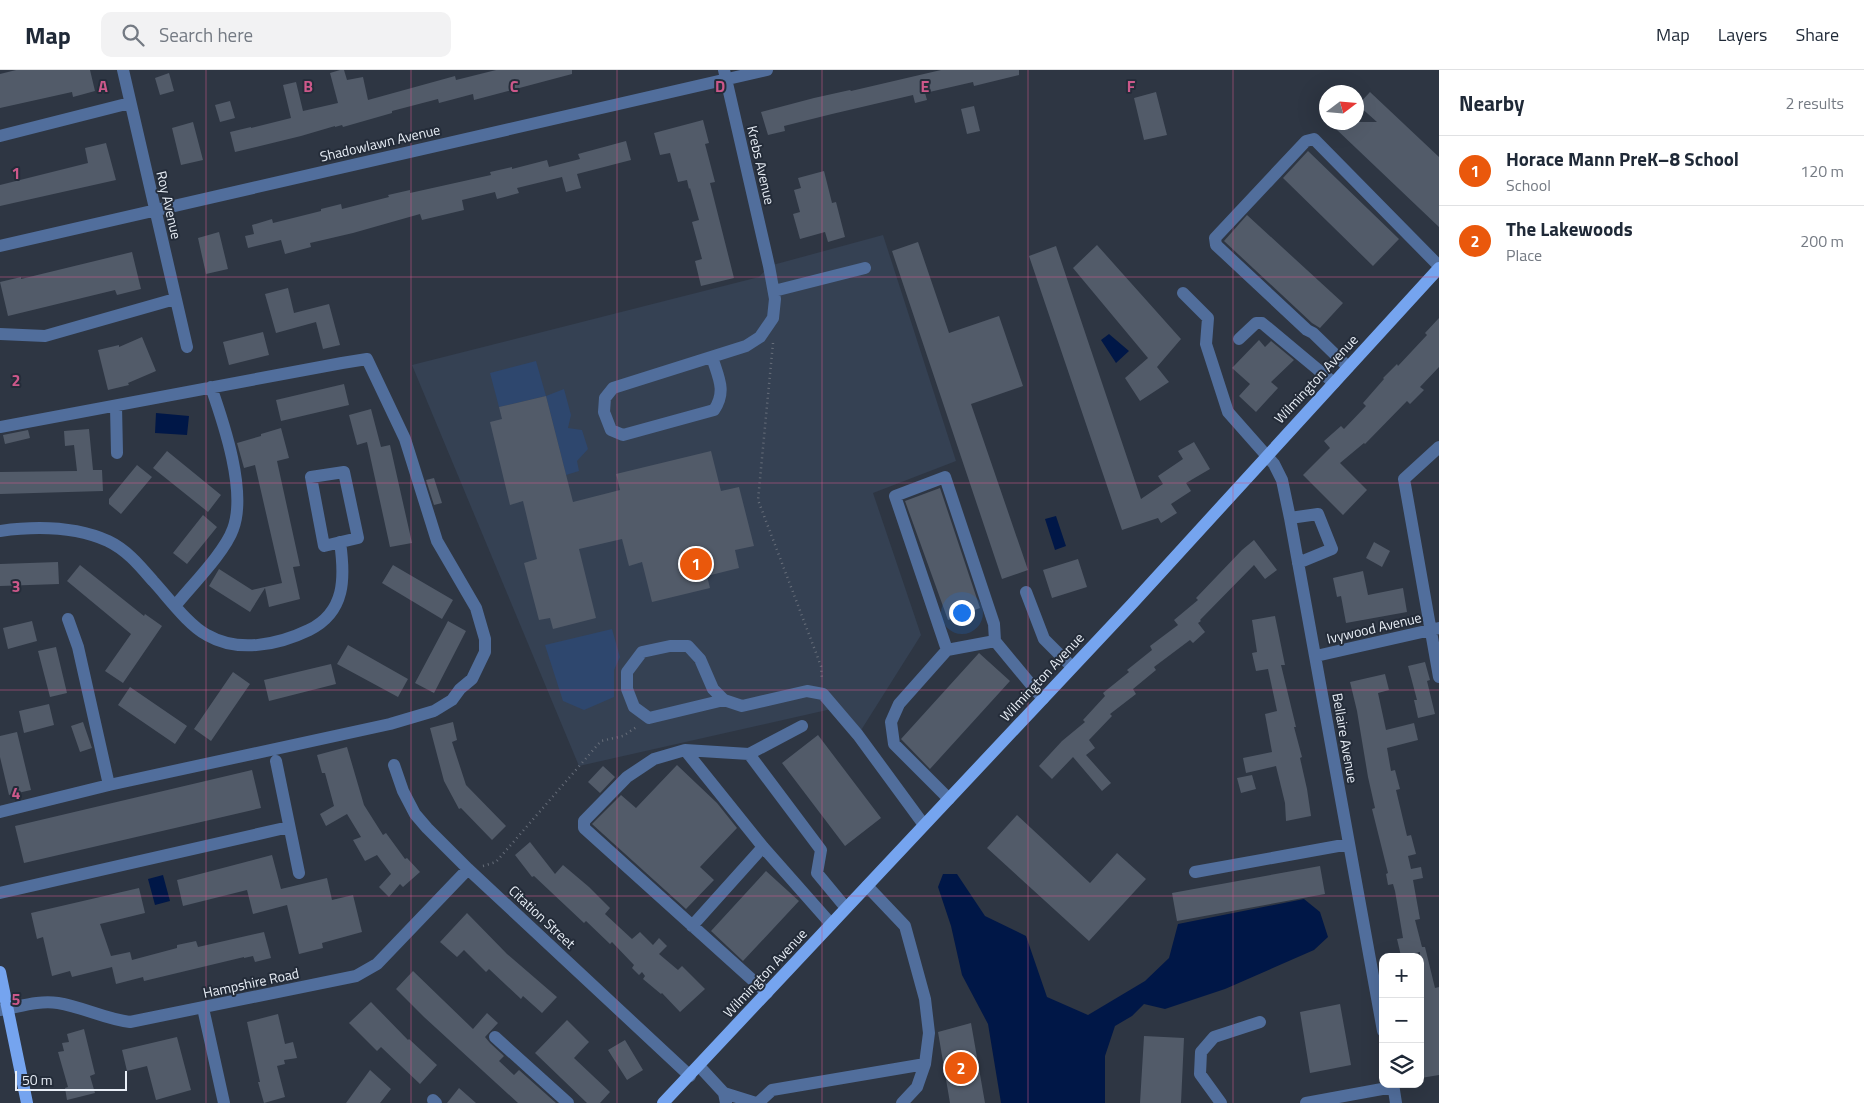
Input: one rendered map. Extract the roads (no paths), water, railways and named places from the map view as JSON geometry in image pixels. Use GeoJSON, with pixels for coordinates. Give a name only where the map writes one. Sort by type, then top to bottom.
{"type":"FeatureCollection","features":[{"type":"Feature","properties":{"kind":"main road","name":"Wilmington Avenue"},"geometry":{"type":"LineString","coordinates":[[663,1103],[1043,699],[1439,267]]}},
{"type":"Feature","properties":{"kind":"main road"},"geometry":{"type":"LineString","coordinates":[[0,972],[4,1010],[27,1103]]}},
{"type":"Feature","properties":{"kind":"street","name":"Roy Avenue"},"geometry":{"type":"LineString","coordinates":[[123,70],[186,347]]}},
{"type":"Feature","properties":{"kind":"street","name":"Shadowlawn Avenue"},"geometry":{"type":"LineString","coordinates":[[0,246],[618,106],[725,75],[767,70]]}},
{"type":"Feature","properties":{"kind":"street","name":"Krebs Avenue"},"geometry":{"type":"LineString","coordinates":[[712,357],[721,385],[720,400],[714,410],[623,435],[611,430],[604,412],[605,398],[613,388],[746,346],[760,337],[773,318],[776,299],[725,75]]}},
{"type":"Feature","properties":{"kind":"street"},"geometry":{"type":"LineString","coordinates":[[0,136],[130,103]]}},
{"type":"Feature","properties":{"kind":"street"},"geometry":{"type":"LineString","coordinates":[[1348,367],[1313,332],[1307,330],[1216,245],[1215,238],[1306,141],[1314,139],[1439,267]]}},
{"type":"Feature","properties":{"kind":"street"},"geometry":{"type":"LineString","coordinates":[[774,291],[865,268]]}},
{"type":"Feature","properties":{"kind":"street","name":"Bellaire Avenue"},"geometry":{"type":"LineString","coordinates":[[1183,293],[1208,318],[1206,344],[1228,412],[1268,455],[1282,480],[1316,656],[1379,1009]]}},
{"type":"Feature","properties":{"kind":"street"},"geometry":{"type":"LineString","coordinates":[[0,334],[45,336],[175,299]]}},
{"type":"Feature","properties":{"kind":"street"},"geometry":{"type":"LineString","coordinates":[[1239,339],[1256,323],[1262,323],[1334,382]]}},
{"type":"Feature","properties":{"kind":"street"},"geometry":{"type":"LineString","coordinates":[[0,427],[210,387],[368,360],[404,439],[438,541],[476,608],[485,639],[485,652],[472,679],[460,689],[452,700],[434,711],[390,724],[109,785],[0,812]]}},
{"type":"Feature","properties":{"kind":"street"},"geometry":{"type":"LineString","coordinates":[[175,606],[225,545],[233,530],[238,512],[233,464],[220,413],[210,387]]}},
{"type":"Feature","properties":{"kind":"street"},"geometry":{"type":"LineString","coordinates":[[116,406],[117,453]]}},
{"type":"Feature","properties":{"kind":"street"},"geometry":{"type":"LineString","coordinates":[[1439,447],[1404,479],[1435,629],[1439,677]]}},
{"type":"Feature","properties":{"kind":"street"},"geometry":{"type":"LineString","coordinates":[[344,472],[358,538],[340,542],[324,546],[311,478],[344,472]]}},
{"type":"Feature","properties":{"kind":"street"},"geometry":{"type":"LineString","coordinates":[[947,650],[895,496],[945,477],[994,624],[995,642],[1043,699]]}},
{"type":"Feature","properties":{"kind":"street"},"geometry":{"type":"LineString","coordinates":[[1290,518],[1318,514],[1332,549],[1298,563]]}},
{"type":"Feature","properties":{"kind":"street"},"geometry":{"type":"LineString","coordinates":[[0,531],[26,527],[52,528],[79,532],[108,541],[123,550],[134,560],[175,606],[205,635],[221,642],[244,646],[270,643],[297,636],[326,619],[334,611],[341,594],[344,578],[340,542]]}},
{"type":"Feature","properties":{"kind":"street"},"geometry":{"type":"LineString","coordinates":[[1026,592],[1044,639],[1072,667]]}},
{"type":"Feature","properties":{"kind":"street"},"geometry":{"type":"LineString","coordinates":[[68,619],[78,647],[109,785]]}},
{"type":"Feature","properties":{"kind":"street","name":"Ivywood Avenue"},"geometry":{"type":"LineString","coordinates":[[1316,656],[1435,629]]}},
{"type":"Feature","properties":{"kind":"street"},"geometry":{"type":"LineString","coordinates":[[949,799],[894,744],[891,722],[899,704],[947,650],[995,642]]}},
{"type":"Feature","properties":{"kind":"street"},"geometry":{"type":"LineString","coordinates":[[724,700],[649,718],[634,707],[627,689],[628,672],[642,652],[670,646],[688,646],[700,659],[713,690],[724,700],[742,706],[807,690],[823,694],[858,735],[924,825]]}},
{"type":"Feature","properties":{"kind":"street"},"geometry":{"type":"LineString","coordinates":[[767,993],[584,828],[584,821],[627,777],[654,759],[685,750],[749,754],[802,726]]}},
{"type":"Feature","properties":{"kind":"street"},"geometry":{"type":"LineString","coordinates":[[685,750],[763,847],[831,924]]}},
{"type":"Feature","properties":{"kind":"street"},"geometry":{"type":"LineString","coordinates":[[749,754],[820,850],[817,873],[846,908]]}},
{"type":"Feature","properties":{"kind":"street"},"geometry":{"type":"LineString","coordinates":[[276,761],[299,873]]}},
{"type":"Feature","properties":{"kind":"street","name":"Citation Street"},"geometry":{"type":"LineString","coordinates":[[394,765],[414,814],[468,869],[690,1076]]}},
{"type":"Feature","properties":{"kind":"street"},"geometry":{"type":"LineString","coordinates":[[0,893],[290,827]]}},
{"type":"Feature","properties":{"kind":"street"},"geometry":{"type":"LineString","coordinates":[[1195,872],[1349,844]]}},
{"type":"Feature","properties":{"kind":"street"},"geometry":{"type":"LineString","coordinates":[[692,926],[763,847]]}},
{"type":"Feature","properties":{"kind":"street","name":"Hampshire Road"},"geometry":{"type":"LineString","coordinates":[[4,1010],[34,1003],[58,1003],[113,1020],[130,1022],[356,976],[369,970],[468,869]]}},
{"type":"Feature","properties":{"kind":"street"},"geometry":{"type":"LineString","coordinates":[[867,886],[905,926],[925,999],[929,1027],[925,1064],[917,1087],[902,1103]]}},
{"type":"Feature","properties":{"kind":"street"},"geometry":{"type":"LineString","coordinates":[[203,1008],[224,1103]]}},
{"type":"Feature","properties":{"kind":"street"},"geometry":{"type":"LineString","coordinates":[[1221,1103],[1200,1074],[1200,1052],[1214,1037],[1260,1022]]}},
{"type":"Feature","properties":{"kind":"street"},"geometry":{"type":"LineString","coordinates":[[495,1037],[568,1103]]}},
{"type":"Feature","properties":{"kind":"street"},"geometry":{"type":"LineString","coordinates":[[699,1066],[725,1098],[757,1103],[772,1090],[925,1064]]}},
{"type":"Feature","properties":{"kind":"street"},"geometry":{"type":"LineString","coordinates":[[1306,1103],[1383,1088]]}},
{"type":"Feature","properties":{"kind":"street"},"geometry":{"type":"LineString","coordinates":[[1393,1088],[1396,1103]]}},
{"type":"Feature","properties":{"kind":"place","name":"Horace Mann PreK–8 School"},"geometry":{"type":"Point","coordinates":[696,564]}},
{"type":"Feature","properties":{"kind":"place","name":"The Lakewoods"},"geometry":{"type":"Point","coordinates":[961,1068]}}]}
